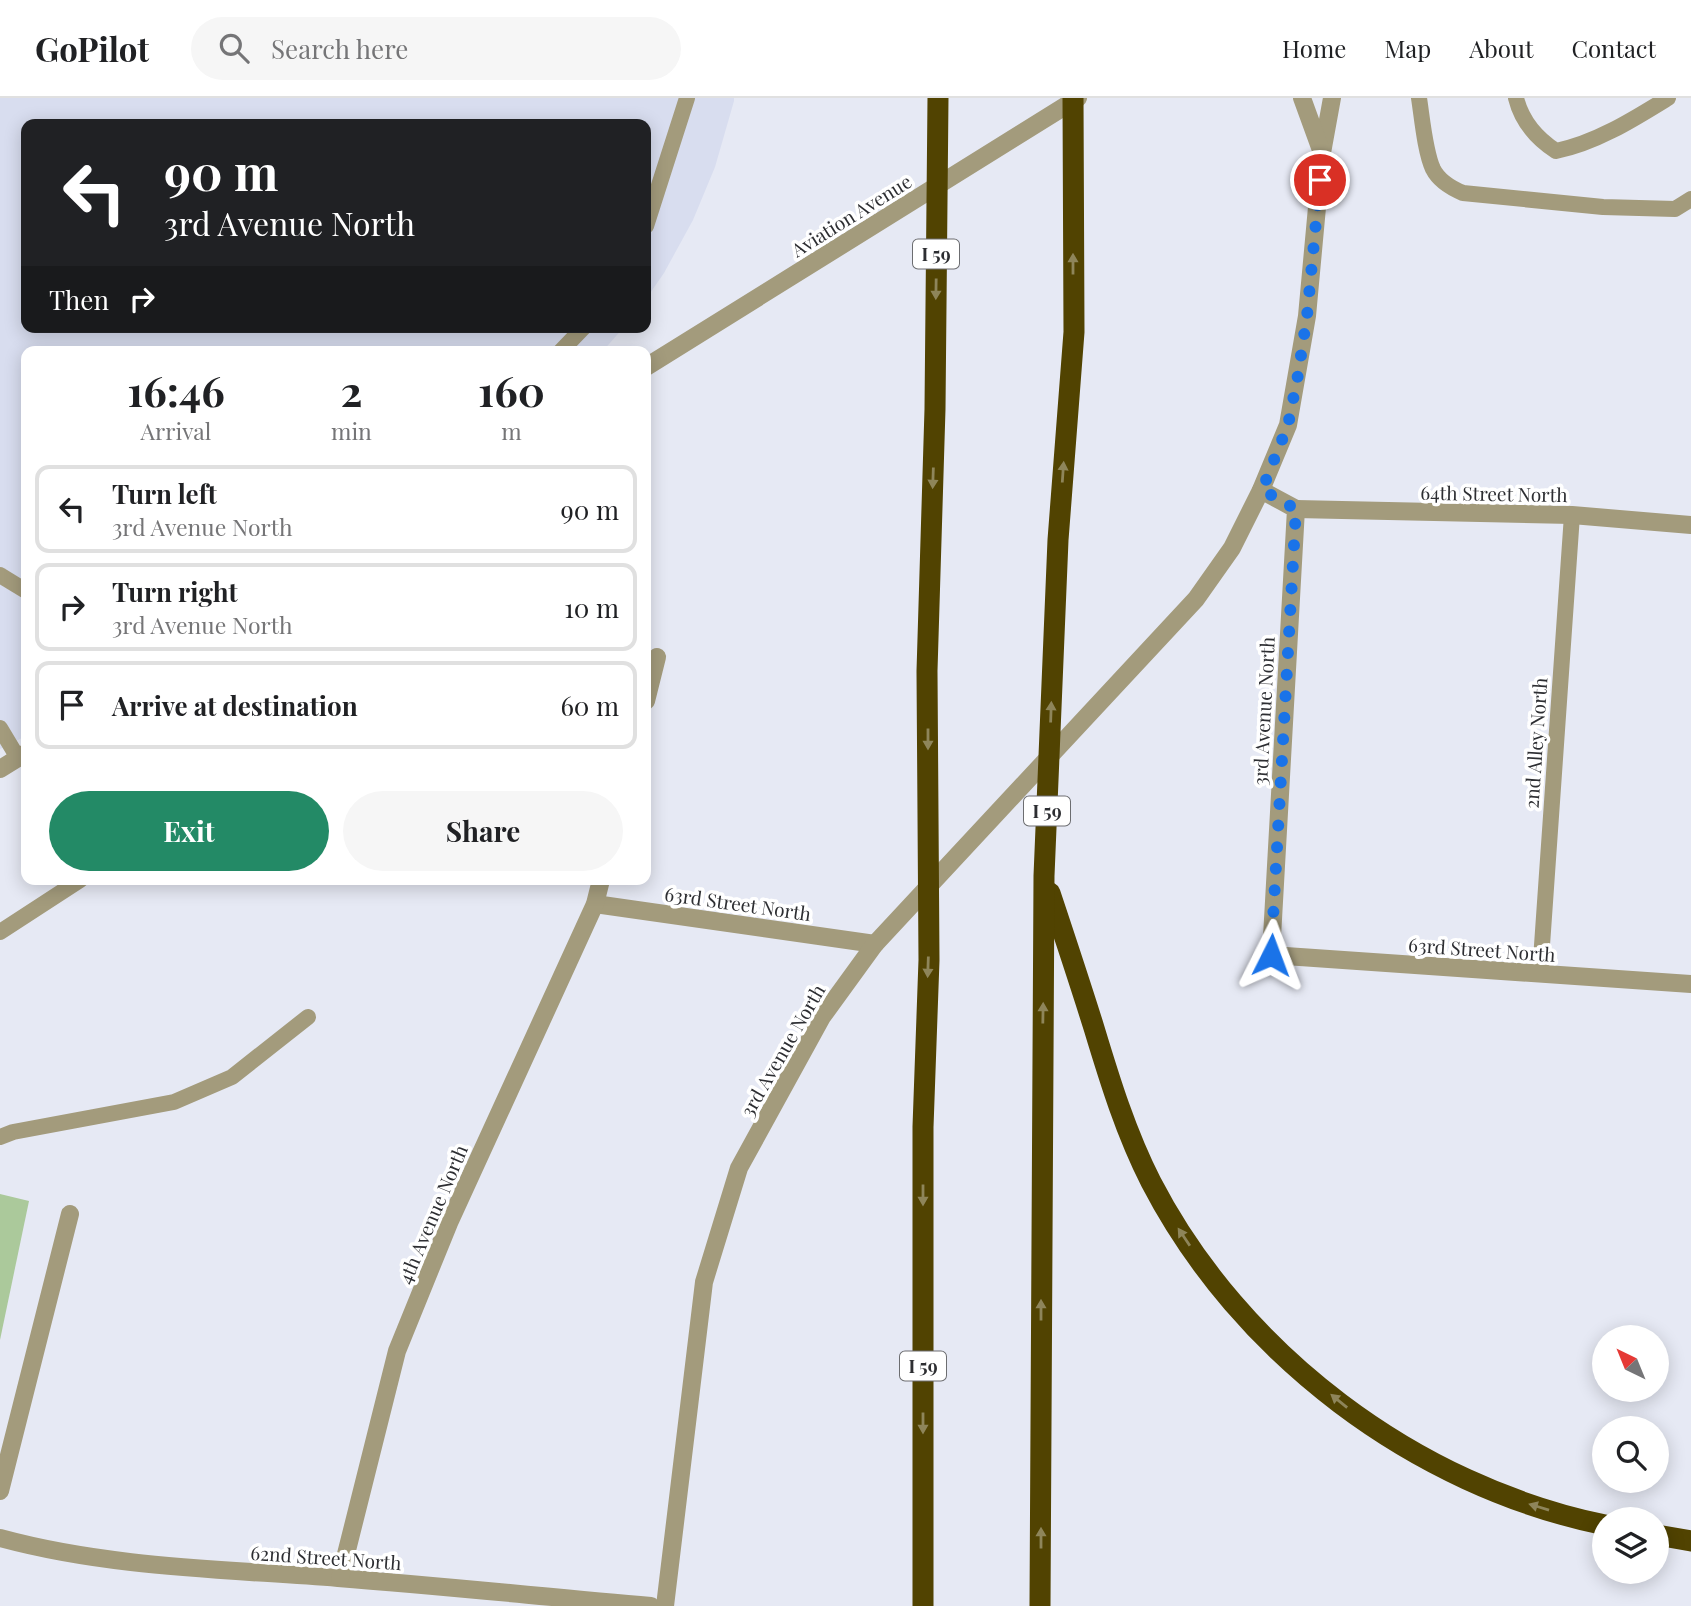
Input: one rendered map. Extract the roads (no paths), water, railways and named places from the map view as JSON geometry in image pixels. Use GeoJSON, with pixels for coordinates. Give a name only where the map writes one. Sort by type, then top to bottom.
{"type":"FeatureCollection","features":[{"type":"Feature","properties":{"kind":"highway","name":"I 59"},"geometry":{"type":"LineString","coordinates":[[923,1606],[923,1127],[929,960],[927,671],[935,409],[937,98]]}},
{"type":"Feature","properties":{"kind":"highway","name":"I 59"},"geometry":{"type":"LineString","coordinates":[[1040,1606],[1044,876],[1058,540],[1073,332],[1075,98]]}},
{"type":"Feature","properties":{"kind":"highway"},"geometry":{"type":"LineString","coordinates":[[1044,876],[1119,1107],[1134,1144],[1171,1218],[1217,1283],[1244,1315],[1276,1348],[1347,1408],[1417,1455],[1519,1501],[1592,1521]]}},
{"type":"Feature","properties":{"kind":"street","name":"Aviation Avenue"},"geometry":{"type":"LineString","coordinates":[[651,364],[1075,98]]}},
{"type":"Feature","properties":{"kind":"street","name":"3rd Avenue North"},"geometry":{"type":"LineString","coordinates":[[1302,98],[1322,153]]}},
{"type":"Feature","properties":{"kind":"street","name":"3rd Avenue North"},"geometry":{"type":"LineString","coordinates":[[665,1606],[704,1282],[739,1168],[822,1017],[874,944],[1196,599],[1232,548],[1262,490],[1288,425],[1307,316],[1322,153],[1332,98]]}},
{"type":"Feature","properties":{"kind":"street"},"geometry":{"type":"LineString","coordinates":[[1262,490],[1296,509]]}},
{"type":"Feature","properties":{"kind":"street","name":"3rd Avenue North"},"geometry":{"type":"LineString","coordinates":[[1271,955],[1296,509]]}},
{"type":"Feature","properties":{"kind":"street","name":"64th Street North"},"geometry":{"type":"LineString","coordinates":[[1296,509],[1572,515],[1691,525]]}},
{"type":"Feature","properties":{"kind":"street"},"geometry":{"type":"LineString","coordinates":[[651,681],[657,657]]}},
{"type":"Feature","properties":{"kind":"street"},"geometry":{"type":"LineString","coordinates":[[0,769],[21,756]]}},
{"type":"Feature","properties":{"kind":"street","name":"4th Avenue North"},"geometry":{"type":"LineString","coordinates":[[340,1578],[397,1351],[455,1210],[595,904],[600,885]]}},
{"type":"Feature","properties":{"kind":"street","name":"63rd Street North"},"geometry":{"type":"LineString","coordinates":[[595,904],[874,944]]}},
{"type":"Feature","properties":{"kind":"street","name":"63rd Street North"},"geometry":{"type":"LineString","coordinates":[[1271,955],[1691,984]]}},
{"type":"Feature","properties":{"kind":"street"},"geometry":{"type":"LineString","coordinates":[[0,1491],[70,1214]]}},
{"type":"Feature","properties":{"kind":"street","name":"62nd Street North"},"geometry":{"type":"LineString","coordinates":[[0,1538],[29,1546],[133,1564],[340,1578],[651,1606]]}},
{"type":"Feature","properties":{"kind":"lane"},"geometry":{"type":"LineString","coordinates":[[651,210],[687,98]]}},
{"type":"Feature","properties":{"kind":"lane"},"geometry":{"type":"LineString","coordinates":[[1419,98],[1433,169],[1448,186],[1463,193],[1603,207],[1675,209],[1691,199]]}},
{"type":"Feature","properties":{"kind":"lane"},"geometry":{"type":"LineString","coordinates":[[1516,98],[1521,117],[1542,142],[1556,151],[1575,147],[1638,117],[1668,98]]}},
{"type":"Feature","properties":{"kind":"lane"},"geometry":{"type":"LineString","coordinates":[[566,346],[578,333]]}},
{"type":"Feature","properties":{"kind":"lane","name":"2nd Alley North"},"geometry":{"type":"LineString","coordinates":[[1540,974],[1572,515]]}},
{"type":"Feature","properties":{"kind":"lane"},"geometry":{"type":"LineString","coordinates":[[0,575],[21,588]]}},
{"type":"Feature","properties":{"kind":"lane"},"geometry":{"type":"LineString","coordinates":[[0,728],[21,754]]}},
{"type":"Feature","properties":{"kind":"lane"},"geometry":{"type":"LineString","coordinates":[[0,932],[72,885]]}},
{"type":"Feature","properties":{"kind":"lane"},"geometry":{"type":"LineString","coordinates":[[0,1137],[13,1132],[174,1102],[232,1077],[308,1017]]}}]}
